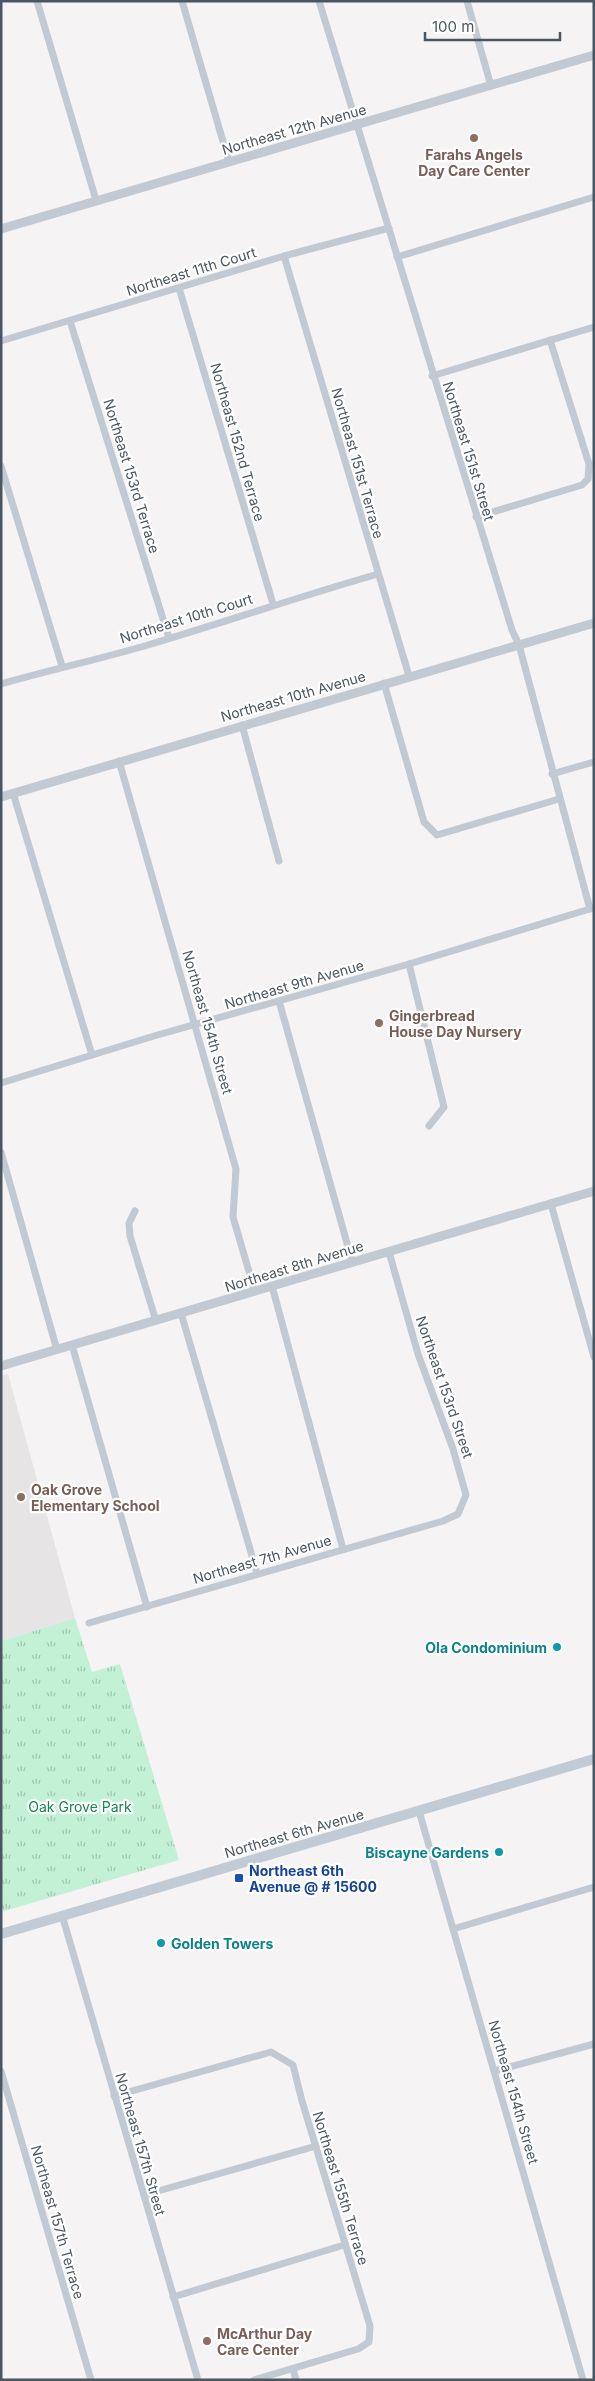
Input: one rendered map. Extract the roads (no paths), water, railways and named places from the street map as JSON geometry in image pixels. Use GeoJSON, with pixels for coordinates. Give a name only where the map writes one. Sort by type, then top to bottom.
{"type":"FeatureCollection","features":[{"type":"Feature","properties":{"kind":"main road","name":"Northeast 6th Avenue"},"geometry":{"type":"LineString","coordinates":[[1,1934],[594,1759]]}},
{"type":"Feature","properties":{"kind":"street"},"geometry":{"type":"LineString","coordinates":[[37,1],[96,200]]}},
{"type":"Feature","properties":{"kind":"street"},"geometry":{"type":"LineString","coordinates":[[182,1],[229,162]]}},
{"type":"Feature","properties":{"kind":"street","name":"Northeast 151st Street"},"geometry":{"type":"LineString","coordinates":[[319,1],[389,228],[432,376],[512,630],[519,645],[558,799],[592,908]]}},
{"type":"Feature","properties":{"kind":"street"},"geometry":{"type":"LineString","coordinates":[[466,1],[491,86]]}},
{"type":"Feature","properties":{"kind":"street","name":"Northeast 12th Avenue"},"geometry":{"type":"LineString","coordinates":[[1,229],[594,55]]}},
{"type":"Feature","properties":{"kind":"street"},"geometry":{"type":"LineString","coordinates":[[397,257],[594,196]]}},
{"type":"Feature","properties":{"kind":"street","name":"Northeast 11th Court"},"geometry":{"type":"LineString","coordinates":[[1,341],[284,256],[389,228]]}},
{"type":"Feature","properties":{"kind":"street","name":"Northeast 151st Terrace"},"geometry":{"type":"LineString","coordinates":[[284,256],[409,676]]}},
{"type":"Feature","properties":{"kind":"street","name":"Northeast 152nd Terrace"},"geometry":{"type":"LineString","coordinates":[[179,288],[273,604]]}},
{"type":"Feature","properties":{"kind":"street","name":"Northeast 153rd Terrace"},"geometry":{"type":"LineString","coordinates":[[70,321],[169,638]]}},
{"type":"Feature","properties":{"kind":"street"},"geometry":{"type":"LineString","coordinates":[[432,376],[594,327]]}},
{"type":"Feature","properties":{"kind":"street"},"geometry":{"type":"LineString","coordinates":[[476,517],[582,485],[588,479],[589,464],[550,340]]}},
{"type":"Feature","properties":{"kind":"street"},"geometry":{"type":"LineString","coordinates":[[1,466],[62,666]]}},
{"type":"Feature","properties":{"kind":"street","name":"Northeast 10th Court"},"geometry":{"type":"LineString","coordinates":[[1,684],[169,638],[273,604],[378,574]]}},
{"type":"Feature","properties":{"kind":"street","name":"Northeast 10th Avenue"},"geometry":{"type":"LineString","coordinates":[[1,797],[594,623]]}},
{"type":"Feature","properties":{"kind":"street"},"geometry":{"type":"LineString","coordinates":[[384,684],[424,822],[437,835],[558,799]]}},
{"type":"Feature","properties":{"kind":"street"},"geometry":{"type":"LineString","coordinates":[[242,725],[279,861]]}},
{"type":"Feature","properties":{"kind":"street","name":"Northeast 154th Street"},"geometry":{"type":"LineString","coordinates":[[119,761],[236,1168],[233,1218],[255,1292]]}},
{"type":"Feature","properties":{"kind":"street"},"geometry":{"type":"LineString","coordinates":[[552,774],[594,762]]}},
{"type":"Feature","properties":{"kind":"street"},"geometry":{"type":"LineString","coordinates":[[13,793],[92,1054]]}},
{"type":"Feature","properties":{"kind":"street","name":"Northeast 9th Avenue"},"geometry":{"type":"LineString","coordinates":[[1,1083],[92,1054],[409,964],[592,908]]}},
{"type":"Feature","properties":{"kind":"street"},"geometry":{"type":"LineString","coordinates":[[409,964],[444,1107],[429,1126]]}},
{"type":"Feature","properties":{"kind":"street"},"geometry":{"type":"LineString","coordinates":[[278,1001],[352,1261]]}},
{"type":"Feature","properties":{"kind":"street"},"geometry":{"type":"LineString","coordinates":[[1,1152],[57,1350]]}},
{"type":"Feature","properties":{"kind":"street","name":"Northeast 8th Avenue"},"geometry":{"type":"LineString","coordinates":[[1,1366],[594,1191]]}},
{"type":"Feature","properties":{"kind":"street"},"geometry":{"type":"LineString","coordinates":[[552,1204],[594,1357]]}},
{"type":"Feature","properties":{"kind":"street"},"geometry":{"type":"LineString","coordinates":[[134,1211],[130,1223],[130,1236],[156,1321]]}},
{"type":"Feature","properties":{"kind":"street","name":"Northeast 153rd Street"},"geometry":{"type":"LineString","coordinates":[[389,1252],[418,1354],[453,1449],[466,1495],[458,1514],[443,1521]]}},
{"type":"Feature","properties":{"kind":"street"},"geometry":{"type":"LineString","coordinates":[[272,1286],[343,1549]]}},
{"type":"Feature","properties":{"kind":"street"},"geometry":{"type":"LineString","coordinates":[[181,1314],[258,1573]]}},
{"type":"Feature","properties":{"kind":"street"},"geometry":{"type":"LineString","coordinates":[[72,1345],[147,1606]]}},
{"type":"Feature","properties":{"kind":"street","name":"Northeast 7th Avenue"},"geometry":{"type":"LineString","coordinates":[[89,1623],[443,1521]]}},
{"type":"Feature","properties":{"kind":"street","name":"Northeast 154th Street"},"geometry":{"type":"LineString","coordinates":[[418,1811],[495,2071],[583,2380]]}},
{"type":"Feature","properties":{"kind":"street"},"geometry":{"type":"LineString","coordinates":[[453,1929],[594,1887]]}},
{"type":"Feature","properties":{"kind":"street","name":"Northeast 157th Street"},"geometry":{"type":"LineString","coordinates":[[62,1915],[198,2380]]}},
{"type":"Feature","properties":{"kind":"street"},"geometry":{"type":"LineString","coordinates":[[495,2071],[594,2044]]}},
{"type":"Feature","properties":{"kind":"street","name":"Northeast 155th Terrace"},"geometry":{"type":"LineString","coordinates":[[114,2096],[271,2052],[293,2065],[344,2245],[370,2326],[369,2342],[358,2349],[293,2369]]}},
{"type":"Feature","properties":{"kind":"street","name":"Northeast 157th Terrace"},"geometry":{"type":"LineString","coordinates":[[1,2071],[91,2380]]}},
{"type":"Feature","properties":{"kind":"street"},"geometry":{"type":"LineString","coordinates":[[144,2195],[316,2146]]}},
{"type":"Feature","properties":{"kind":"street"},"geometry":{"type":"LineString","coordinates":[[173,2297],[344,2245]]}},
{"type":"Feature","properties":{"kind":"street"},"geometry":{"type":"LineString","coordinates":[[254,2380],[293,2369],[296,2380]]}},
{"type":"Feature","properties":{"kind":"place","name":"Farahs Angels Day Care Center"},"geometry":{"type":"Point","coordinates":[474,138]}},
{"type":"Feature","properties":{"kind":"place","name":"Gingerbread House Day Nursery"},"geometry":{"type":"Point","coordinates":[379,1023]}},
{"type":"Feature","properties":{"kind":"place","name":"Oak Grove Elementary School"},"geometry":{"type":"Point","coordinates":[21,1497]}},
{"type":"Feature","properties":{"kind":"place","name":"Ola Condominium"},"geometry":{"type":"Point","coordinates":[557,1647]}},
{"type":"Feature","properties":{"kind":"place","name":"Biscayne Gardens"},"geometry":{"type":"Point","coordinates":[499,1852]}},
{"type":"Feature","properties":{"kind":"place","name":"Northeast 6th Avenue @ # 15600"},"geometry":{"type":"Point","coordinates":[239,1878]}},
{"type":"Feature","properties":{"kind":"place","name":"Golden Towers"},"geometry":{"type":"Point","coordinates":[161,1943]}},
{"type":"Feature","properties":{"kind":"place","name":"McArthur Day Care Center"},"geometry":{"type":"Point","coordinates":[207,2341]}},
{"type":"Feature","properties":{"kind":"park label","name":"Oak Grove Park"},"geometry":{"type":"Point","coordinates":[80,1806]}}]}
